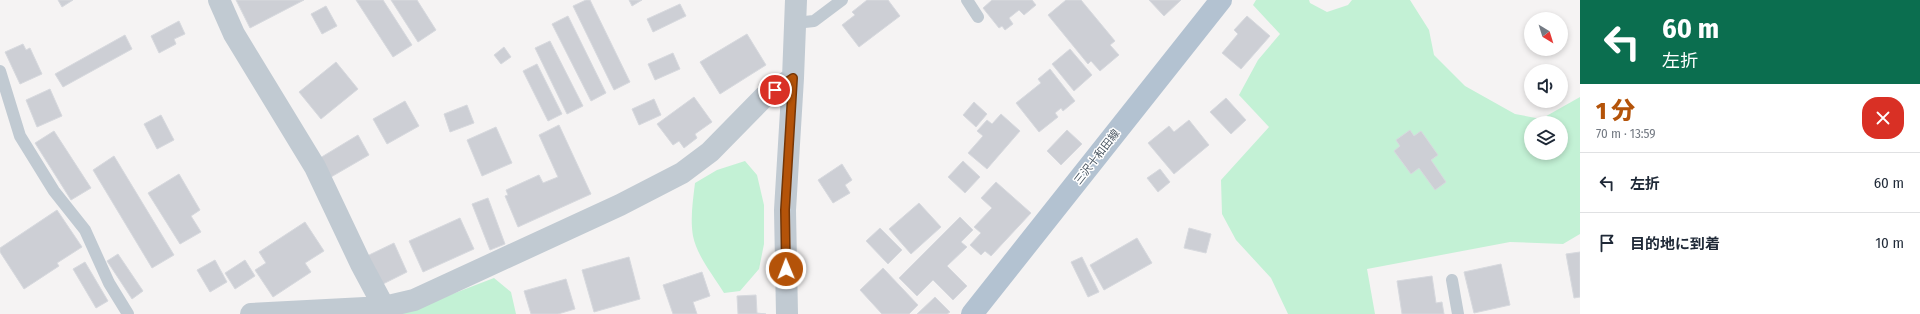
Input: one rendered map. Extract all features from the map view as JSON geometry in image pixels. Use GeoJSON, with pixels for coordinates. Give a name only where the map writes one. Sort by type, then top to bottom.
{"type":"FeatureCollection","features":[{"type":"Feature","properties":{"kind":"main road","name":"三沢十和田線"},"geometry":{"type":"LineString","coordinates":[[972,314],[1221,0]]}},
{"type":"Feature","properties":{"kind":"street"},"geometry":{"type":"LineString","coordinates":[[219,0],[234,34],[315,167],[361,264],[384,307]]}},
{"type":"Feature","properties":{"kind":"street"},"geometry":{"type":"LineString","coordinates":[[787,314],[785,210],[796,0]]}},
{"type":"Feature","properties":{"kind":"street"},"geometry":{"type":"LineString","coordinates":[[251,314],[384,307],[414,300],[620,205],[682,173],[710,152],[765,96],[793,78]]}},
{"type":"Feature","properties":{"kind":"lane"},"geometry":{"type":"LineString","coordinates":[[795,23],[814,21],[842,0]]}},
{"type":"Feature","properties":{"kind":"lane"},"geometry":{"type":"LineString","coordinates":[[967,0],[978,17]]}},
{"type":"Feature","properties":{"kind":"lane"},"geometry":{"type":"LineString","coordinates":[[0,71],[20,136],[54,191],[85,230],[108,283],[128,314]]}},
{"type":"Feature","properties":{"kind":"lane"},"geometry":{"type":"LineString","coordinates":[[1452,280],[1458,314]]}},
{"type":"Feature","properties":{"kind":"green space"},"geometry":{"type":"Polygon","coordinates":[[[1256,0],[1309,0],[1310,3],[1327,12],[1348,5],[1352,0],[1410,0],[1429,30],[1434,55],[1465,86],[1515,114],[1525,116],[1524,116],[1524,160],[1568,160],[1568,116],[1546,116],[1560,108],[1568,108],[1568,104],[1580,97],[1580,234],[1563,244],[1510,242],[1367,269],[1375,314],[1288,314],[1271,278],[1236,240],[1222,214],[1221,180],[1269,127],[1239,95],[1258,60],[1280,34],[1253,5],[1256,0]]]}},
{"type":"Feature","properties":{"kind":"green space"},"geometry":{"type":"Polygon","coordinates":[[[745,161],[757,175],[764,205],[764,244],[759,269],[740,291],[724,293],[698,251],[693,236],[692,216],[695,183],[717,170],[745,161]]]}},
{"type":"Feature","properties":{"kind":"green space"},"geometry":{"type":"Polygon","coordinates":[[[494,278],[511,292],[516,314],[400,314],[494,278]]]}},
{"type":"Feature","properties":{"kind":"building"},"geometry":{"type":"Polygon","coordinates":[[[58,0],[73,0],[62,7],[58,0]]]}},
{"type":"Feature","properties":{"kind":"building"},"geometry":{"type":"Polygon","coordinates":[[[236,0],[304,0],[250,28],[236,0]]]}},
{"type":"Feature","properties":{"kind":"building"},"geometry":{"type":"Polygon","coordinates":[[[356,0],[383,0],[412,45],[393,57],[356,0]]]}},
{"type":"Feature","properties":{"kind":"building"},"geometry":{"type":"Polygon","coordinates":[[[391,0],[417,0],[436,30],[418,42],[391,0]]]}},
{"type":"Feature","properties":{"kind":"building"},"geometry":{"type":"Polygon","coordinates":[[[586,0],[590,0],[630,82],[614,90],[573,6],[586,0]]]}},
{"type":"Feature","properties":{"kind":"building"},"geometry":{"type":"Polygon","coordinates":[[[629,0],[642,0],[632,6],[629,0]]]}},
{"type":"Feature","properties":{"kind":"building"},"geometry":{"type":"Polygon","coordinates":[[[867,0],[888,0],[900,16],[859,47],[842,25],[855,15],[852,12],[867,0]]]}},
{"type":"Feature","properties":{"kind":"building"},"geometry":{"type":"Polygon","coordinates":[[[992,0],[1032,0],[1036,5],[1024,15],[1019,10],[1009,18],[1013,24],[1005,30],[1002,26],[999,28],[983,8],[992,0]]]}},
{"type":"Feature","properties":{"kind":"building"},"geometry":{"type":"Polygon","coordinates":[[[1066,0],[1081,0],[1115,41],[1110,45],[1119,55],[1100,71],[1091,61],[1088,64],[1048,15],[1066,0]]]}},
{"type":"Feature","properties":{"kind":"building"},"geometry":{"type":"Polygon","coordinates":[[[1149,0],[1181,0],[1164,16],[1149,0]]]}},
{"type":"Feature","properties":{"kind":"building"},"geometry":{"type":"Polygon","coordinates":[[[680,4],[686,16],[653,32],[647,19],[680,4]]]}},
{"type":"Feature","properties":{"kind":"building"},"geometry":{"type":"Polygon","coordinates":[[[326,6],[337,26],[322,34],[311,14],[326,6]]]}},
{"type":"Feature","properties":{"kind":"building"},"geometry":{"type":"Polygon","coordinates":[[[568,16],[606,93],[591,101],[552,24],[568,16]]]}},
{"type":"Feature","properties":{"kind":"building"},"geometry":{"type":"Polygon","coordinates":[[[1247,16],[1270,36],[1241,69],[1222,53],[1238,34],[1234,30],[1247,16]]]}},
{"type":"Feature","properties":{"kind":"building"},"geometry":{"type":"Polygon","coordinates":[[[179,21],[185,34],[174,39],[176,44],[159,53],[151,36],[179,21]]]}},
{"type":"Feature","properties":{"kind":"building"},"geometry":{"type":"Polygon","coordinates":[[[747,34],[766,65],[720,94],[700,62],[747,34]]]}},
{"type":"Feature","properties":{"kind":"building"},"geometry":{"type":"Polygon","coordinates":[[[125,35],[132,49],[63,87],[55,74],[125,35]]]}},
{"type":"Feature","properties":{"kind":"building"},"geometry":{"type":"Polygon","coordinates":[[[550,41],[583,106],[567,114],[535,48],[550,41]]]}},
{"type":"Feature","properties":{"kind":"building"},"geometry":{"type":"Polygon","coordinates":[[[23,44],[26,50],[30,48],[42,74],[20,84],[5,52],[23,44]]]}},
{"type":"Feature","properties":{"kind":"building"},"geometry":{"type":"Polygon","coordinates":[[[504,47],[511,57],[501,64],[494,55],[504,47]]]}},
{"type":"Feature","properties":{"kind":"building"},"geometry":{"type":"Polygon","coordinates":[[[1070,49],[1092,75],[1074,91],[1052,64],[1070,49]]]}},
{"type":"Feature","properties":{"kind":"building"},"geometry":{"type":"Polygon","coordinates":[[[673,53],[680,69],[655,80],[648,64],[673,53]]]}},
{"type":"Feature","properties":{"kind":"building"},"geometry":{"type":"Polygon","coordinates":[[[336,62],[358,89],[321,119],[299,92],[336,62]]]}},
{"type":"Feature","properties":{"kind":"building"},"geometry":{"type":"Polygon","coordinates":[[[537,64],[562,114],[548,121],[523,71],[537,64]]]}},
{"type":"Feature","properties":{"kind":"building"},"geometry":{"type":"Polygon","coordinates":[[[1050,69],[1075,101],[1063,111],[1061,108],[1055,113],[1058,117],[1039,132],[1016,103],[1041,83],[1038,79],[1050,69]]]}},
{"type":"Feature","properties":{"kind":"building"},"geometry":{"type":"Polygon","coordinates":[[[50,89],[62,116],[37,127],[26,100],[50,89]]]}},
{"type":"Feature","properties":{"kind":"building"},"geometry":{"type":"Polygon","coordinates":[[[694,97],[712,122],[695,134],[697,138],[684,148],[679,141],[673,145],[657,124],[694,97]]]}},
{"type":"Feature","properties":{"kind":"building"},"geometry":{"type":"Polygon","coordinates":[[[1226,98],[1246,120],[1231,134],[1210,112],[1226,98]]]}},
{"type":"Feature","properties":{"kind":"building"},"geometry":{"type":"Polygon","coordinates":[[[654,99],[661,115],[639,125],[632,109],[654,99]]]}},
{"type":"Feature","properties":{"kind":"building"},"geometry":{"type":"Polygon","coordinates":[[[405,101],[419,126],[387,144],[373,119],[405,101]]]}},
{"type":"Feature","properties":{"kind":"building"},"geometry":{"type":"Polygon","coordinates":[[[974,102],[987,114],[976,127],[963,115],[974,102]]]}},
{"type":"Feature","properties":{"kind":"building"},"geometry":{"type":"Polygon","coordinates":[[[467,105],[474,123],[450,132],[444,114],[467,105]]]}},
{"type":"Feature","properties":{"kind":"building"},"geometry":{"type":"Polygon","coordinates":[[[1001,114],[1020,131],[987,169],[968,153],[983,136],[977,131],[987,120],[992,124],[1001,114]]]}},
{"type":"Feature","properties":{"kind":"building"},"geometry":{"type":"Polygon","coordinates":[[[161,115],[174,140],[157,149],[144,124],[161,115]]]}},
{"type":"Feature","properties":{"kind":"building"},"geometry":{"type":"Polygon","coordinates":[[[1189,120],[1209,145],[1174,174],[1148,143],[1169,126],[1174,132],[1189,120]]]}},
{"type":"Feature","properties":{"kind":"building"},"geometry":{"type":"Polygon","coordinates":[[[559,125],[591,194],[518,227],[505,196],[508,195],[506,190],[539,175],[543,183],[558,177],[539,135],[559,125]]]}},
{"type":"Feature","properties":{"kind":"building"},"geometry":{"type":"Polygon","coordinates":[[[496,127],[512,163],[482,176],[467,140],[496,127]]]}},
{"type":"Feature","properties":{"kind":"building"},"geometry":{"type":"Polygon","coordinates":[[[1067,130],[1082,144],[1061,165],[1047,151],[1067,130]]]}},
{"type":"Feature","properties":{"kind":"building"},"geometry":{"type":"Polygon","coordinates":[[[1410,130],[1414,136],[1421,131],[1438,155],[1431,160],[1446,182],[1435,190],[1419,168],[1411,174],[1394,151],[1400,146],[1396,140],[1410,130]]]}},
{"type":"Feature","properties":{"kind":"building"},"geometry":{"type":"Polygon","coordinates":[[[54,131],[91,188],[71,200],[35,143],[54,131]]]}},
{"type":"Feature","properties":{"kind":"building"},"geometry":{"type":"Polygon","coordinates":[[[358,135],[369,155],[331,177],[320,158],[358,135]]]}},
{"type":"Feature","properties":{"kind":"building"},"geometry":{"type":"Polygon","coordinates":[[[114,156],[174,255],[152,268],[93,170],[114,156]]]}},
{"type":"Feature","properties":{"kind":"building"},"geometry":{"type":"Polygon","coordinates":[[[963,161],[980,177],[965,193],[948,177],[963,161]]]}},
{"type":"Feature","properties":{"kind":"building"},"geometry":{"type":"Polygon","coordinates":[[[842,164],[852,180],[845,185],[850,193],[833,203],[818,180],[842,164]]]}},
{"type":"Feature","properties":{"kind":"building"},"geometry":{"type":"Polygon","coordinates":[[[1160,169],[1170,182],[1158,192],[1147,178],[1160,169]]]}},
{"type":"Feature","properties":{"kind":"building"},"geometry":{"type":"Polygon","coordinates":[[[179,174],[200,210],[191,216],[201,232],[180,244],[148,193],[179,174]]]}},
{"type":"Feature","properties":{"kind":"building"},"geometry":{"type":"Polygon","coordinates":[[[996,182],[1031,213],[991,256],[985,251],[981,255],[970,245],[981,233],[974,227],[992,208],[981,198],[996,182]]]}},
{"type":"Feature","properties":{"kind":"building"},"geometry":{"type":"Polygon","coordinates":[[[488,198],[505,244],[490,250],[472,204],[488,198]]]}},
{"type":"Feature","properties":{"kind":"building"},"geometry":{"type":"Polygon","coordinates":[[[919,203],[941,227],[911,254],[889,229],[919,203]]]}},
{"type":"Feature","properties":{"kind":"building"},"geometry":{"type":"Polygon","coordinates":[[[57,210],[82,247],[57,263],[59,266],[24,289],[0,252],[0,248],[57,210]]]}},
{"type":"Feature","properties":{"kind":"building"},"geometry":{"type":"Polygon","coordinates":[[[960,217],[973,230],[961,242],[967,247],[947,266],[967,286],[953,300],[933,280],[917,296],[899,278],[960,217]]]}},
{"type":"Feature","properties":{"kind":"building"},"geometry":{"type":"Polygon","coordinates":[[[460,218],[474,249],[423,272],[409,241],[460,218]]]}},
{"type":"Feature","properties":{"kind":"building"},"geometry":{"type":"Polygon","coordinates":[[[305,222],[324,251],[305,263],[311,272],[273,297],[255,270],[266,263],[259,252],[305,222]]]}},
{"type":"Feature","properties":{"kind":"building"},"geometry":{"type":"Polygon","coordinates":[[[880,228],[902,250],[888,264],[866,241],[880,228]]]}},
{"type":"Feature","properties":{"kind":"building"},"geometry":{"type":"Polygon","coordinates":[[[1189,228],[1211,234],[1206,253],[1184,248],[1189,228]]]}},
{"type":"Feature","properties":{"kind":"building"},"geometry":{"type":"Polygon","coordinates":[[[1137,238],[1152,263],[1104,290],[1090,265],[1137,238]]]}},
{"type":"Feature","properties":{"kind":"building"},"geometry":{"type":"Polygon","coordinates":[[[394,243],[407,272],[381,285],[367,256],[394,243]]]}},
{"type":"Feature","properties":{"kind":"building"},"geometry":{"type":"Polygon","coordinates":[[[1580,252],[1580,297],[1574,298],[1566,254],[1580,252]]]}},
{"type":"Feature","properties":{"kind":"building"},"geometry":{"type":"Polygon","coordinates":[[[118,254],[143,291],[132,299],[107,261],[118,254]]]}},
{"type":"Feature","properties":{"kind":"building"},"geometry":{"type":"Polygon","coordinates":[[[629,257],[640,299],[594,312],[582,270],[629,257]]]}},
{"type":"Feature","properties":{"kind":"building"},"geometry":{"type":"Polygon","coordinates":[[[1082,257],[1099,292],[1088,297],[1071,262],[1082,257]]]}},
{"type":"Feature","properties":{"kind":"building"},"geometry":{"type":"Polygon","coordinates":[[[215,260],[227,282],[210,292],[197,270],[215,260]]]}},
{"type":"Feature","properties":{"kind":"building"},"geometry":{"type":"Polygon","coordinates":[[[245,260],[255,276],[235,289],[225,273],[245,260]]]}},
{"type":"Feature","properties":{"kind":"building"},"geometry":{"type":"Polygon","coordinates":[[[85,262],[108,301],[96,308],[73,269],[85,262]]]}},
{"type":"Feature","properties":{"kind":"building"},"geometry":{"type":"Polygon","coordinates":[[[1501,264],[1510,305],[1474,313],[1464,272],[1501,264]]]}},
{"type":"Feature","properties":{"kind":"building"},"geometry":{"type":"Polygon","coordinates":[[[883,268],[918,305],[909,314],[882,314],[860,290],[883,268]]]}},
{"type":"Feature","properties":{"kind":"building"},"geometry":{"type":"Polygon","coordinates":[[[702,272],[710,296],[693,302],[697,314],[673,314],[663,285],[702,272]]]}},
{"type":"Feature","properties":{"kind":"building"},"geometry":{"type":"Polygon","coordinates":[[[1432,276],[1436,303],[1442,302],[1444,314],[1402,314],[1397,281],[1432,276]]]}},
{"type":"Feature","properties":{"kind":"building"},"geometry":{"type":"Polygon","coordinates":[[[566,279],[575,309],[558,314],[531,314],[524,291],[566,279]]]}},
{"type":"Feature","properties":{"kind":"building"},"geometry":{"type":"Polygon","coordinates":[[[756,295],[757,313],[766,314],[738,314],[737,296],[756,295]]]}},
{"type":"Feature","properties":{"kind":"building"},"geometry":{"type":"Polygon","coordinates":[[[935,297],[950,312],[947,314],[917,314],[935,297]]]}},
{"type":"Feature","properties":{"kind":"route"},"geometry":{"type":"LineString","coordinates":[[775,90],[793,78],[785,210],[786,269]]}}]}
